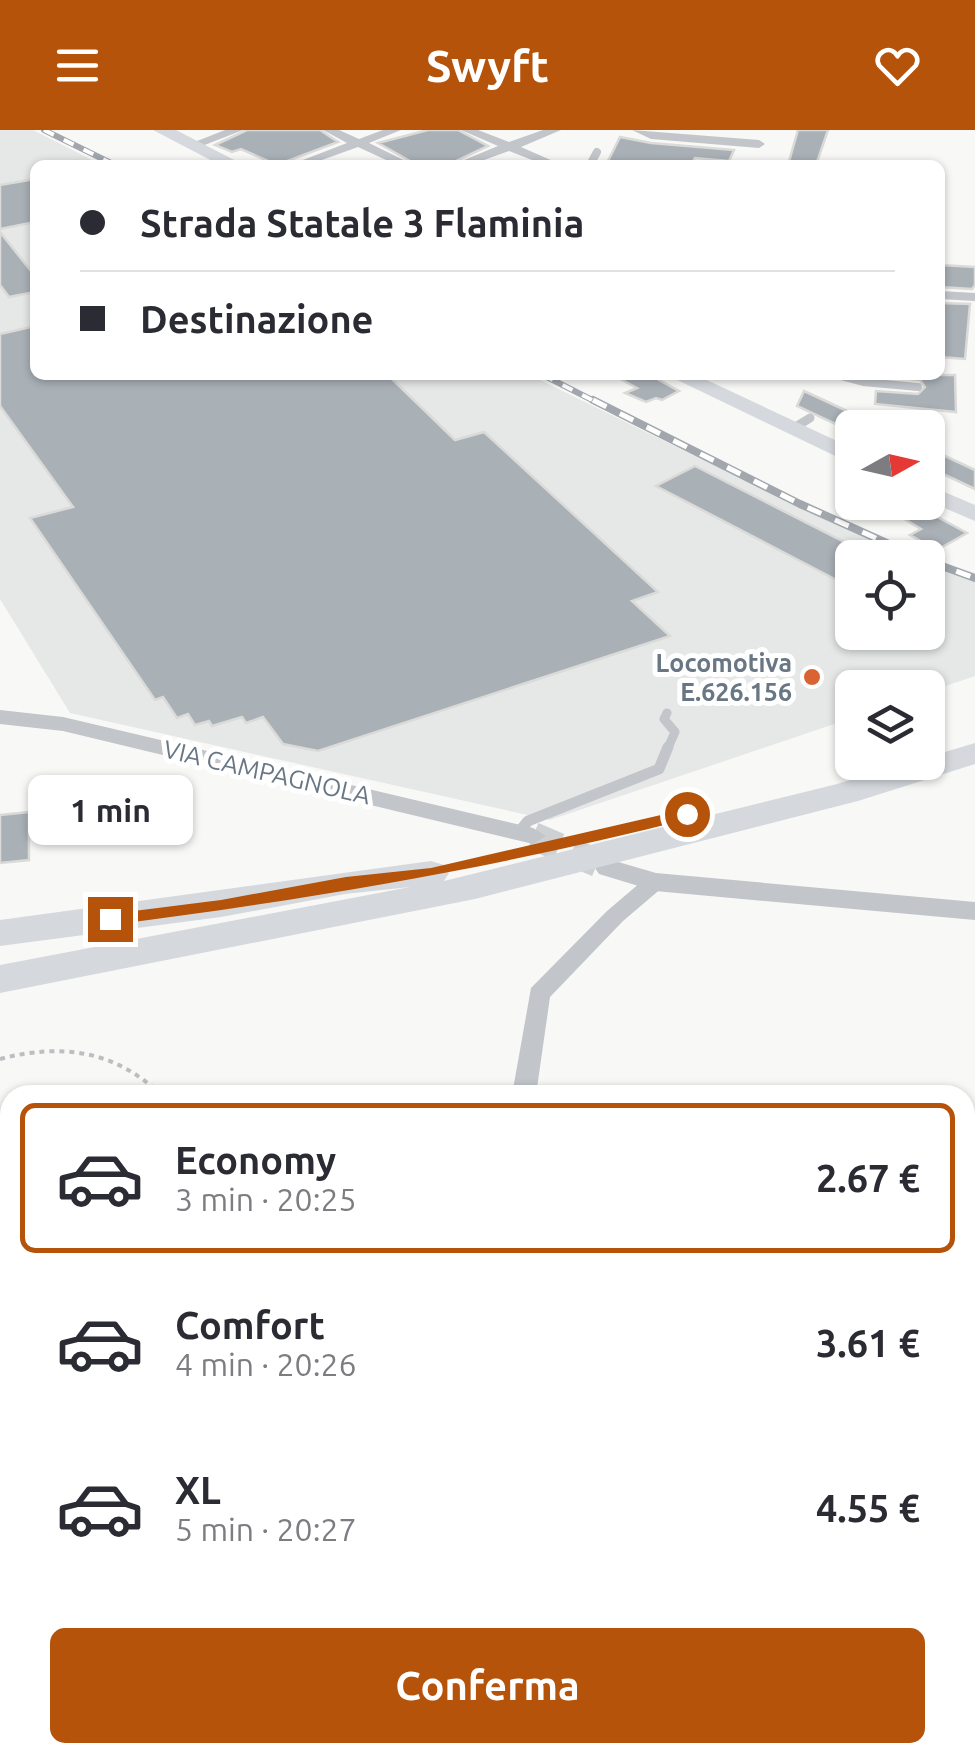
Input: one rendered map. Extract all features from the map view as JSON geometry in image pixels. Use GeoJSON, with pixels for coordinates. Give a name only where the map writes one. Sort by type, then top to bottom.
{"type":"FeatureCollection","features":[{"type":"Feature","properties":{"kind":"highway"},"geometry":{"type":"LineString","coordinates":[[945,742],[975,732]]}},
{"type":"Feature","properties":{"kind":"highway"},"geometry":{"type":"LineString","coordinates":[[0,1003],[148,964],[362,920],[475,887],[846,793],[975,753]]}},
{"type":"Feature","properties":{"kind":"highway"},"geometry":{"type":"LineString","coordinates":[[0,957],[431,873],[703,810],[835,774]]}},
{"type":"Feature","properties":{"kind":"highway"},"geometry":{"type":"LineString","coordinates":[[0,933],[431,873]]}},
{"type":"Feature","properties":{"kind":"highway"},"geometry":{"type":"LineString","coordinates":[[0,979],[475,887]]}},
{"type":"Feature","properties":{"kind":"main road"},"geometry":{"type":"LineString","coordinates":[[162,130],[225,160]]}},
{"type":"Feature","properties":{"kind":"main road"},"geometry":{"type":"LineString","coordinates":[[692,380],[801,424],[835,446]]}},
{"type":"Feature","properties":{"kind":"main road"},"geometry":{"type":"LineString","coordinates":[[945,500],[975,514]]}},
{"type":"Feature","properties":{"kind":"street"},"geometry":{"type":"LineString","coordinates":[[193,145],[238,130]]}},
{"type":"Feature","properties":{"kind":"street"},"geometry":{"type":"LineString","coordinates":[[329,130],[397,160]]}},
{"type":"Feature","properties":{"kind":"street"},"geometry":{"type":"LineString","coordinates":[[310,160],[396,130]]}},
{"type":"Feature","properties":{"kind":"street"},"geometry":{"type":"LineString","coordinates":[[467,130],[543,160]]}},
{"type":"Feature","properties":{"kind":"street"},"geometry":{"type":"LineString","coordinates":[[472,160],[554,130]]}},
{"type":"Feature","properties":{"kind":"street"},"geometry":{"type":"LineString","coordinates":[[638,130],[757,150],[765,130]]}},
{"type":"Feature","properties":{"kind":"street"},"geometry":{"type":"LineString","coordinates":[[945,295],[975,296]]}},
{"type":"Feature","properties":{"kind":"street","name":"VIA CAMPAGNOLA"},"geometry":{"type":"LineString","coordinates":[[0,717],[63,724],[526,834]]}},
{"type":"Feature","properties":{"kind":"street"},"geometry":{"type":"LineString","coordinates":[[608,868],[655,882],[975,910]]}},
{"type":"Feature","properties":{"kind":"street"},"geometry":{"type":"LineString","coordinates":[[526,1085],[540,994],[614,916],[655,882]]}},
{"type":"Feature","properties":{"kind":"lane"},"geometry":{"type":"LineString","coordinates":[[593,160],[597,152]]}},
{"type":"Feature","properties":{"kind":"lane"},"geometry":{"type":"LineString","coordinates":[[856,380],[918,387]]}},
{"type":"Feature","properties":{"kind":"lane"},"geometry":{"type":"LineString","coordinates":[[526,834],[528,821],[659,770],[675,732],[664,719],[667,713]]}},
{"type":"Feature","properties":{"kind":"path"},"geometry":{"type":"LineString","coordinates":[[0,1059],[43,1048],[84,1052],[132,1070],[149,1085]]}},
{"type":"Feature","properties":{"kind":"shaded area"},"geometry":{"type":"Polygon","coordinates":[[[0,130],[33,130],[92,160],[30,160],[30,380],[540,380],[873,540],[835,540],[835,650],[945,650],[945,571],[975,582],[975,676],[945,686],[945,670],[835,670],[835,724],[550,820],[70,713],[0,599],[0,130]]]}},
{"type":"Feature","properties":{"kind":"building"},"geometry":{"type":"Polygon","coordinates":[[[247,130],[320,130],[338,142],[290,160],[266,160],[241,149],[232,152],[215,145],[247,130]]]}},
{"type":"Feature","properties":{"kind":"building"},"geometry":{"type":"Polygon","coordinates":[[[428,130],[458,130],[488,146],[459,160],[408,160],[378,143],[428,130]]]}},
{"type":"Feature","properties":{"kind":"building"},"geometry":{"type":"Polygon","coordinates":[[[798,130],[828,130],[818,160],[789,160],[798,130]]]}},
{"type":"Feature","properties":{"kind":"building"},"geometry":{"type":"Polygon","coordinates":[[[620,137],[734,150],[729,160],[608,160],[620,137]]]}},
{"type":"Feature","properties":{"kind":"building"},"geometry":{"type":"Polygon","coordinates":[[[30,180],[30,223],[0,229],[0,185],[30,180]]]}},
{"type":"Feature","properties":{"kind":"building"},"geometry":{"type":"Polygon","coordinates":[[[0,232],[30,270],[30,293],[9,297],[0,285],[0,232]]]}},
{"type":"Feature","properties":{"kind":"building"},"geometry":{"type":"Polygon","coordinates":[[[945,265],[975,267],[972,289],[945,287],[945,265]]]}},
{"type":"Feature","properties":{"kind":"building"},"geometry":{"type":"Polygon","coordinates":[[[945,303],[970,304],[965,359],[945,357],[945,303]]]}},
{"type":"Feature","properties":{"kind":"building"},"geometry":{"type":"Polygon","coordinates":[[[30,327],[30,380],[393,380],[455,440],[484,432],[658,592],[632,601],[670,636],[318,751],[283,744],[263,717],[246,723],[242,717],[212,726],[209,721],[195,725],[188,714],[177,718],[163,697],[155,700],[30,518],[73,507],[0,406],[0,334],[30,327]]]}},
{"type":"Feature","properties":{"kind":"building"},"geometry":{"type":"Polygon","coordinates":[[[945,375],[955,375],[956,412],[875,404],[876,391],[918,394],[925,387],[920,380],[945,380],[945,375]]]}},
{"type":"Feature","properties":{"kind":"building"},"geometry":{"type":"Polygon","coordinates":[[[622,380],[659,380],[679,391],[662,400],[646,402],[625,393],[637,388],[622,380]]]}},
{"type":"Feature","properties":{"kind":"building"},"geometry":{"type":"Polygon","coordinates":[[[804,391],[845,410],[835,410],[835,424],[797,406],[804,391]]]}},
{"type":"Feature","properties":{"kind":"building"},"geometry":{"type":"Polygon","coordinates":[[[945,456],[975,470],[975,489],[945,475],[945,456]]]}},
{"type":"Feature","properties":{"kind":"building"},"geometry":{"type":"Polygon","coordinates":[[[695,466],[840,540],[835,540],[835,579],[656,486],[695,466]]]}},
{"type":"Feature","properties":{"kind":"building"},"geometry":{"type":"Polygon","coordinates":[[[906,520],[943,520],[967,533],[945,545],[945,540],[919,540],[910,535],[921,529],[906,520]]]}},
{"type":"Feature","properties":{"kind":"building"},"geometry":{"type":"Polygon","coordinates":[[[29,812],[29,860],[0,863],[0,815],[29,812]]]}},
{"type":"Feature","properties":{"kind":"tunnel"},"geometry":{"type":"LineString","coordinates":[[533,836],[602,865]]}},
{"type":"Feature","properties":{"kind":"railway"},"geometry":{"type":"LineString","coordinates":[[44,130],[105,160]]}},
{"type":"Feature","properties":{"kind":"railway"},"geometry":{"type":"LineString","coordinates":[[553,380],[598,403]]}},
{"type":"Feature","properties":{"kind":"railway"},"geometry":{"type":"LineString","coordinates":[[593,400],[880,540]]}},
{"type":"Feature","properties":{"kind":"railway"},"geometry":{"type":"LineString","coordinates":[[945,567],[975,578]]}},
{"type":"Feature","properties":{"kind":"place","name":"Locomotiva E.626.156"},"geometry":{"type":"Point","coordinates":[812,677]}},
{"type":"Feature","properties":{"kind":"route"},"geometry":{"type":"LineString","coordinates":[[110,919],[221,905],[346,882],[431,873],[687,814]]}}]}
